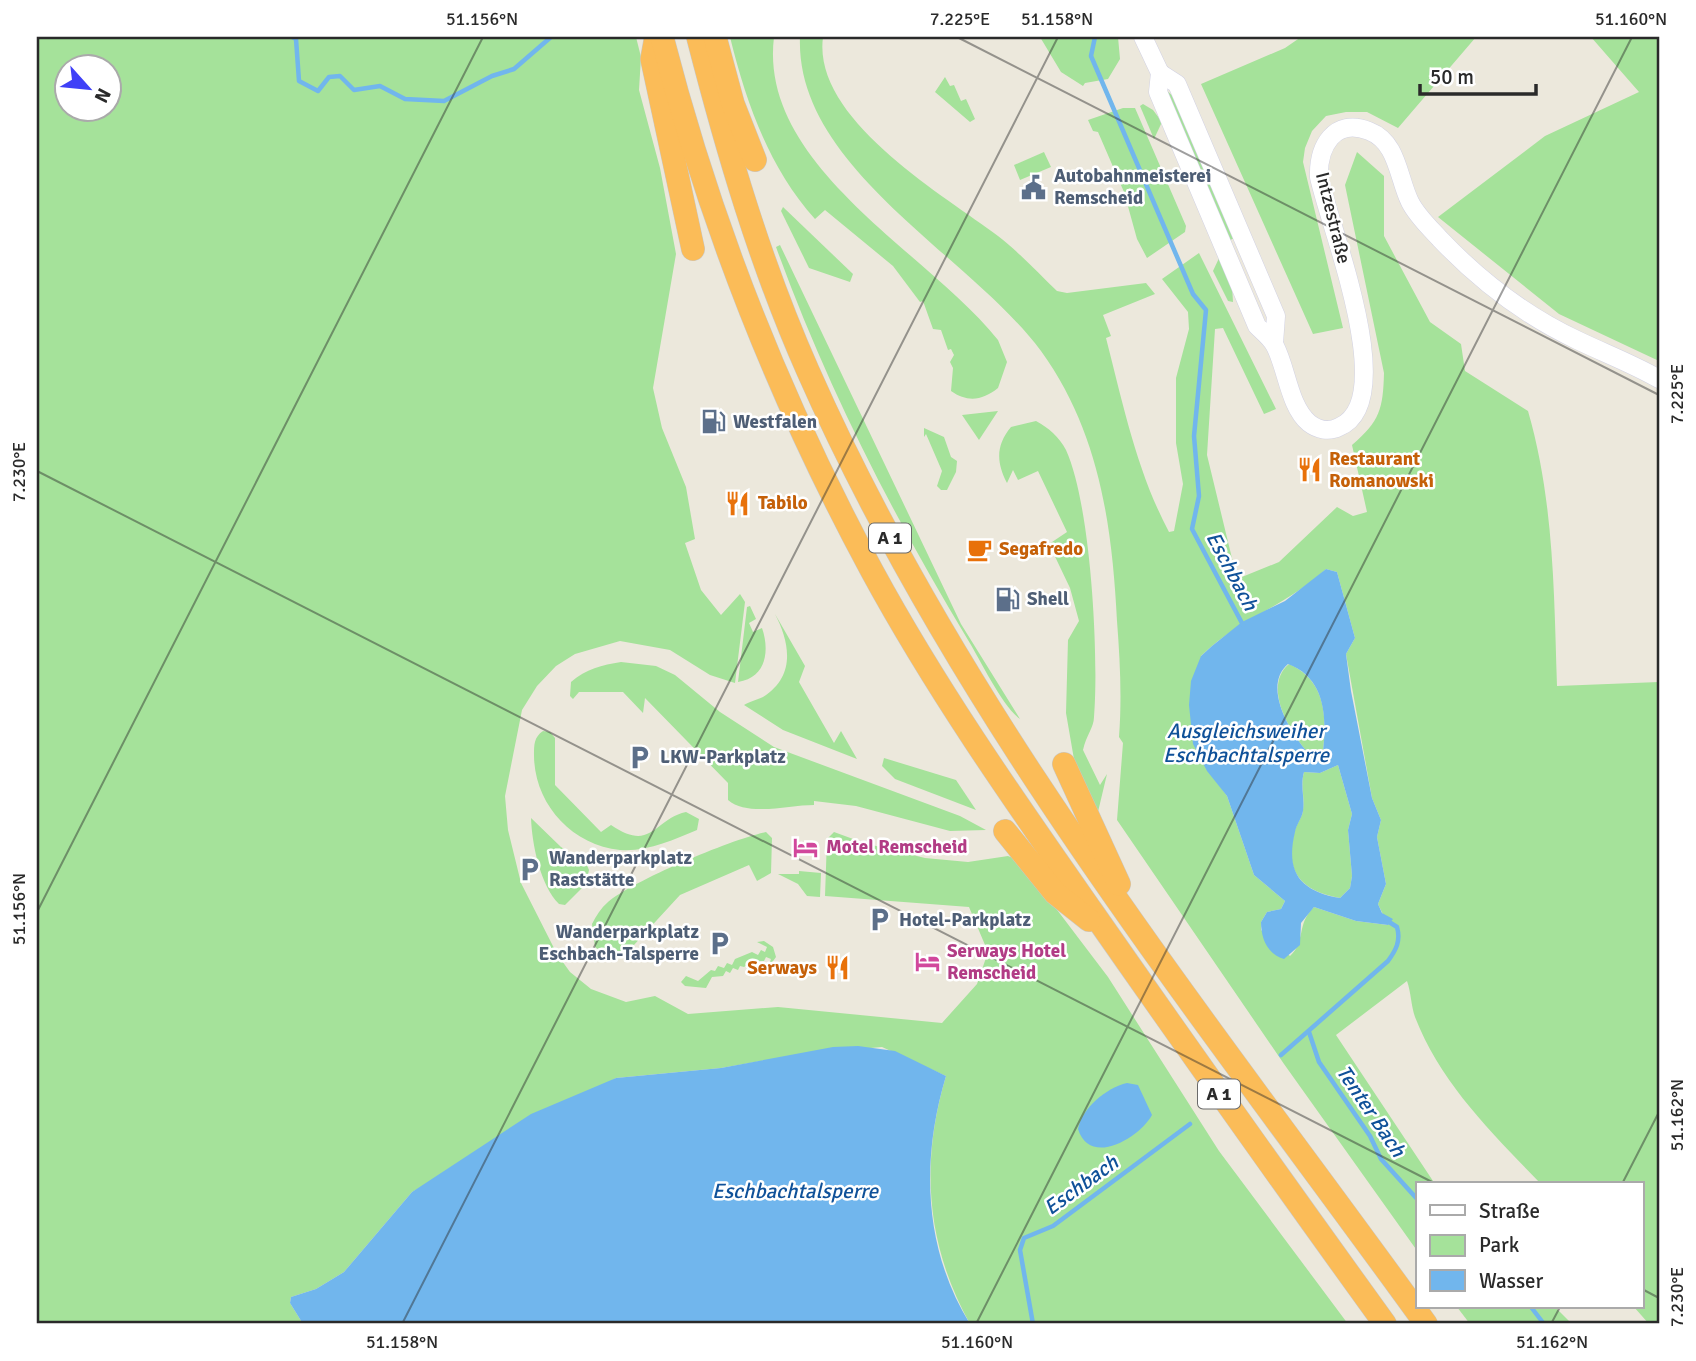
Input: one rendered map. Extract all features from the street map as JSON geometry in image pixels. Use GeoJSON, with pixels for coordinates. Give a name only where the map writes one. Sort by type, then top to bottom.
{"type":"FeatureCollection","features":[{"type":"Feature","properties":{"kind":"highway"},"geometry":{"type":"LineString","coordinates":[[656,37],[652,59],[693,248]]}},
{"type":"Feature","properties":{"kind":"highway","name":"A 1"},"geometry":{"type":"LineString","coordinates":[[662,37],[695,154],[747,306],[830,489],[873,573],[993,770],[1385,1324]]}},
{"type":"Feature","properties":{"kind":"highway","name":"A 1"},"geometry":{"type":"LineString","coordinates":[[698,37],[723,136],[780,305],[854,468],[902,560],[962,661],[1069,828],[1426,1324]]}},
{"type":"Feature","properties":{"kind":"highway"},"geometry":{"type":"LineString","coordinates":[[715,37],[733,104],[755,160]]}},
{"type":"Feature","properties":{"kind":"highway"},"geometry":{"type":"LineString","coordinates":[[1064,764],[1106,850],[1132,916]]}},
{"type":"Feature","properties":{"kind":"highway"},"geometry":{"type":"LineString","coordinates":[[1005,831],[1055,893],[1110,938]]}},
{"type":"Feature","properties":{"kind":"main road","name":"Intzestraße"},"geometry":{"type":"LineString","coordinates":[[1143,37],[1160,73],[1158,92],[1257,326],[1274,343],[1302,414],[1315,427],[1338,428],[1360,408],[1365,383],[1355,303],[1319,170],[1320,156],[1326,141],[1339,131],[1354,127],[1373,132],[1384,140],[1396,161],[1411,205],[1442,241],[1484,280],[1559,331],[1659,379]]}},
{"type":"Feature","properties":{"kind":"green space"},"geometry":{"type":"Polygon","coordinates":[[[37,37],[636,37],[641,57],[639,90],[660,168],[676,254],[653,388],[662,428],[686,487],[695,539],[685,543],[701,590],[721,615],[740,594],[745,602],[735,683],[710,675],[670,650],[620,641],[575,654],[556,666],[537,686],[522,710],[505,796],[508,830],[521,883],[557,954],[570,972],[591,989],[626,1002],[655,996],[688,1014],[778,1007],[942,1023],[977,984],[988,952],[969,907],[825,896],[827,839],[834,832],[864,843],[925,858],[968,862],[1008,856],[1020,861],[1108,977],[1219,1151],[1348,1324],[970,1324],[944,1264],[932,1203],[933,1140],[946,1076],[882,1047],[802,1054],[721,1068],[616,1078],[412,1192],[344,1272],[316,1289],[291,1297],[290,1303],[303,1324],[37,1324],[37,37]]]}},
{"type":"Feature","properties":{"kind":"green space"},"geometry":{"type":"Polygon","coordinates":[[[730,37],[774,37],[776,83],[793,127],[820,167],[854,204],[968,307],[998,340],[1007,362],[998,388],[975,398],[963,397],[951,391],[953,368],[950,362],[954,355],[951,349],[948,350],[941,330],[933,329],[923,301],[920,302],[893,266],[825,210],[815,219],[799,199],[761,133],[730,37]]]}},
{"type":"Feature","properties":{"kind":"green space"},"geometry":{"type":"Polygon","coordinates":[[[800,37],[823,37],[825,67],[838,97],[859,125],[885,152],[1006,242],[1057,291],[1067,293],[1146,283],[1155,294],[1103,315],[1111,336],[1106,338],[1132,437],[1148,486],[1169,532],[1174,531],[1183,484],[1176,443],[1176,378],[1189,329],[1188,312],[1162,279],[1199,253],[1276,409],[1264,414],[1223,328],[1215,329],[1207,455],[1237,579],[1279,562],[1337,507],[1353,516],[1367,512],[1352,445],[1369,429],[1378,414],[1383,396],[1384,373],[1345,185],[1357,152],[1384,176],[1384,236],[1430,322],[1461,344],[1465,371],[1528,411],[1537,445],[1548,513],[1557,686],[1659,682],[1659,1324],[1649,1324],[1635,1308],[1644,1308],[1644,1182],[1539,1182],[1470,1107],[1439,1064],[1415,1017],[1407,981],[1336,1035],[1434,1182],[1416,1182],[1416,1249],[1284,1064],[1117,820],[1123,743],[1119,737],[1120,665],[1115,585],[1099,480],[1077,413],[1041,351],[1010,315],[892,207],[855,169],[826,128],[806,84],[800,37]],[[1326,569],[1296,593],[1215,643],[1201,656],[1200,758],[1227,796],[1254,875],[1285,901],[1281,909],[1267,912],[1261,922],[1261,930],[1290,956],[1298,945],[1308,913],[1314,907],[1356,921],[1388,925],[1378,904],[1386,884],[1377,837],[1381,820],[1372,798],[1346,654],[1355,638],[1337,572],[1326,569]]]}},
{"type":"Feature","properties":{"kind":"green space"},"geometry":{"type":"Polygon","coordinates":[[[1040,37],[1118,37],[1120,59],[1108,79],[1085,83],[1083,86],[1061,72],[1040,37]]]}},
{"type":"Feature","properties":{"kind":"green space"},"geometry":{"type":"Polygon","coordinates":[[[1301,37],[1476,37],[1398,128],[1367,112],[1346,112],[1326,116],[1312,131],[1303,162],[1343,328],[1313,334],[1201,84],[1285,48],[1301,37]]]}},
{"type":"Feature","properties":{"kind":"green space"},"geometry":{"type":"Polygon","coordinates":[[[1591,37],[1659,37],[1659,361],[1559,314],[1438,217],[1545,136],[1639,92],[1591,37]]]}},
{"type":"Feature","properties":{"kind":"green space"},"geometry":{"type":"Polygon","coordinates":[[[945,77],[950,86],[954,85],[961,101],[966,99],[975,119],[970,122],[935,92],[945,77]]]}},
{"type":"Feature","properties":{"kind":"green space"},"geometry":{"type":"Polygon","coordinates":[[[1165,89],[1175,98],[1235,238],[1230,240],[1165,89]]]}},
{"type":"Feature","properties":{"kind":"green space"},"geometry":{"type":"Polygon","coordinates":[[[1143,104],[1153,110],[1162,122],[1154,139],[1140,106],[1143,104]]]}},
{"type":"Feature","properties":{"kind":"green space"},"geometry":{"type":"Polygon","coordinates":[[[1123,108],[1135,108],[1186,226],[1185,232],[1147,258],[1137,239],[1124,192],[1098,132],[1093,131],[1088,120],[1123,108]]]}},
{"type":"Feature","properties":{"kind":"green space"},"geometry":{"type":"Polygon","coordinates":[[[1044,152],[1051,167],[1020,180],[1014,165],[1044,152]]]}},
{"type":"Feature","properties":{"kind":"green space"},"geometry":{"type":"Polygon","coordinates":[[[783,207],[853,274],[850,282],[809,268],[781,211],[783,207]]]}},
{"type":"Feature","properties":{"kind":"green space"},"geometry":{"type":"Polygon","coordinates":[[[780,245],[961,624],[1020,719],[1006,704],[992,682],[913,545],[862,448],[795,298],[776,247],[780,245]]]}},
{"type":"Feature","properties":{"kind":"green space"},"geometry":{"type":"Polygon","coordinates":[[[1220,256],[1232,285],[1233,302],[1228,301],[1213,271],[1220,256]]]}},
{"type":"Feature","properties":{"kind":"green space"},"geometry":{"type":"Polygon","coordinates":[[[998,411],[979,440],[962,415],[998,411]]]}},
{"type":"Feature","properties":{"kind":"green space"},"geometry":{"type":"Polygon","coordinates":[[[1036,421],[1053,433],[1066,450],[1082,506],[1091,581],[1095,657],[1094,721],[1083,750],[1100,785],[1107,774],[1097,816],[1075,765],[1066,713],[1068,640],[1079,621],[1070,588],[1049,544],[1067,532],[1038,471],[1018,480],[1013,470],[1007,483],[999,461],[1002,440],[1011,427],[1036,421]]]}},
{"type":"Feature","properties":{"kind":"green space"},"geometry":{"type":"Polygon","coordinates":[[[924,428],[944,437],[951,457],[957,461],[956,472],[947,490],[941,490],[937,486],[942,471],[926,434],[924,437],[924,428]]]}},
{"type":"Feature","properties":{"kind":"green space"},"geometry":{"type":"Polygon","coordinates":[[[750,606],[756,619],[749,623],[753,632],[762,628],[766,646],[764,662],[755,675],[738,682],[747,607],[750,606]]]}},
{"type":"Feature","properties":{"kind":"green space"},"geometry":{"type":"Polygon","coordinates":[[[775,614],[805,666],[799,682],[834,743],[841,731],[857,759],[783,730],[744,705],[774,689],[785,669],[787,658],[784,636],[775,614]]]}},
{"type":"Feature","properties":{"kind":"green space"},"geometry":{"type":"Polygon","coordinates":[[[621,662],[656,666],[675,675],[720,712],[774,747],[960,816],[986,830],[950,831],[856,806],[814,801],[814,805],[769,809],[736,805],[728,800],[728,783],[645,698],[643,713],[623,692],[579,692],[573,699],[570,696],[571,682],[582,674],[594,668],[621,662]]]}},
{"type":"Feature","properties":{"kind":"green space"},"geometry":{"type":"Polygon","coordinates":[[[1289,664],[1310,679],[1317,689],[1323,712],[1323,751],[1310,755],[1295,736],[1282,711],[1278,685],[1281,674],[1289,664]]]}},
{"type":"Feature","properties":{"kind":"green space"},"geometry":{"type":"Polygon","coordinates":[[[543,731],[550,732],[555,738],[555,785],[601,832],[611,825],[625,833],[644,835],[686,812],[699,819],[697,830],[660,844],[630,850],[602,846],[586,840],[559,819],[548,805],[541,789],[536,773],[534,745],[543,731]]]}},
{"type":"Feature","properties":{"kind":"green space"},"geometry":{"type":"Polygon","coordinates":[[[884,758],[956,780],[976,810],[895,779],[882,766],[884,758]]]}},
{"type":"Feature","properties":{"kind":"green space"},"geometry":{"type":"Polygon","coordinates":[[[1338,765],[1352,814],[1348,830],[1352,876],[1350,888],[1340,898],[1326,895],[1305,884],[1298,877],[1291,857],[1295,830],[1303,812],[1304,772],[1320,773],[1338,765]]]}},
{"type":"Feature","properties":{"kind":"green space"},"geometry":{"type":"Polygon","coordinates":[[[531,818],[561,847],[586,863],[589,870],[586,884],[565,905],[559,904],[552,896],[542,875],[535,852],[531,818]]]}},
{"type":"Feature","properties":{"kind":"green space"},"geometry":{"type":"Polygon","coordinates":[[[766,832],[772,838],[771,873],[757,881],[749,865],[680,895],[622,958],[608,957],[595,947],[592,924],[603,907],[621,893],[684,861],[766,832]]]}},
{"type":"Feature","properties":{"kind":"green space"},"geometry":{"type":"Polygon","coordinates":[[[799,871],[821,873],[820,897],[807,896],[798,884],[778,874],[799,874],[799,871]]]}},
{"type":"Feature","properties":{"kind":"green space"},"geometry":{"type":"Polygon","coordinates":[[[764,941],[773,947],[776,957],[768,968],[771,959],[766,957],[764,961],[753,961],[744,967],[740,966],[738,970],[733,968],[730,973],[726,971],[723,976],[712,977],[706,988],[685,986],[681,982],[686,976],[698,981],[711,970],[715,971],[718,966],[724,968],[727,963],[732,965],[735,959],[752,952],[758,955],[761,950],[765,952],[767,947],[757,942],[764,941]]]}},
{"type":"Feature","properties":{"kind":"green space"},"geometry":{"type":"Polygon","coordinates":[[[1458,1308],[1556,1308],[1572,1324],[1470,1324],[1458,1308]]]}},
{"type":"Feature","properties":{"kind":"water","name":"Ausgleichsweiher Eschbachtalsperre"},"geometry":{"type":"Polygon","coordinates":[[[1326,569],[1337,572],[1355,638],[1346,654],[1351,691],[1372,798],[1381,820],[1377,837],[1386,884],[1378,904],[1382,913],[1393,919],[1388,925],[1356,921],[1314,907],[1301,923],[1300,945],[1284,959],[1278,957],[1266,945],[1261,922],[1267,912],[1281,909],[1285,901],[1254,875],[1227,796],[1207,771],[1193,744],[1189,705],[1191,681],[1201,656],[1242,622],[1285,601],[1326,569]],[[1288,664],[1280,674],[1278,685],[1282,711],[1295,736],[1310,755],[1323,751],[1321,700],[1310,679],[1288,664]],[[1338,765],[1320,773],[1304,772],[1303,811],[1295,832],[1292,859],[1299,878],[1306,885],[1326,895],[1340,898],[1350,888],[1352,876],[1348,830],[1352,814],[1338,765]]]}},
{"type":"Feature","properties":{"kind":"water","name":"Eschbachtalsperre"},"geometry":{"type":"Polygon","coordinates":[[[858,1046],[895,1051],[946,1076],[933,1139],[931,1203],[943,1265],[954,1295],[970,1324],[303,1324],[290,1303],[291,1297],[316,1289],[344,1272],[412,1192],[531,1114],[616,1078],[721,1068],[833,1047],[858,1046]]]}},
{"type":"Feature","properties":{"kind":"water"},"geometry":{"type":"Polygon","coordinates":[[[1127,1083],[1138,1085],[1152,1115],[1137,1132],[1115,1145],[1104,1148],[1093,1146],[1084,1140],[1078,1129],[1080,1121],[1103,1094],[1127,1083]]]}},
{"type":"Feature","properties":{"kind":"waterway"},"geometry":{"type":"LineString","coordinates":[[292,37],[296,39],[299,81],[318,91],[329,77],[340,76],[354,90],[380,86],[405,99],[444,101],[492,76],[514,69],[551,37]]}},
{"type":"Feature","properties":{"kind":"waterway","name":"Eschbach"},"geometry":{"type":"LineString","coordinates":[[1095,37],[1091,56],[1193,294],[1206,310],[1194,436],[1199,496],[1192,529],[1243,625]]}},
{"type":"Feature","properties":{"kind":"waterway","name":"Eschbach"},"geometry":{"type":"LineString","coordinates":[[1281,1055],[1388,961],[1398,937],[1397,927],[1386,920]]}},
{"type":"Feature","properties":{"kind":"waterway","name":"Tenter Bach"},"geometry":{"type":"LineString","coordinates":[[1309,1032],[1319,1062],[1370,1136],[1381,1159],[1416,1198]]}},
{"type":"Feature","properties":{"kind":"waterway","name":"Eschbach"},"geometry":{"type":"LineString","coordinates":[[1033,1324],[1020,1250],[1024,1238],[1053,1226],[1190,1124]]}},
{"type":"Feature","properties":{"kind":"waterway","name":"Tenter Bach"},"geometry":{"type":"LineString","coordinates":[[1532,1308],[1544,1324]]}},
{"type":"Feature","properties":{"kind":"place","name":"Autobahnmeisterei Remscheid"},"geometry":{"type":"Point","coordinates":[1034,187]}},
{"type":"Feature","properties":{"kind":"place","name":"Westfalen"},"geometry":{"type":"Point","coordinates":[713,422]}},
{"type":"Feature","properties":{"kind":"place","name":"Restaurant Romanowski"},"geometry":{"type":"Point","coordinates":[1309,470]}},
{"type":"Feature","properties":{"kind":"place","name":"Tabilo"},"geometry":{"type":"Point","coordinates":[738,503]}},
{"type":"Feature","properties":{"kind":"place","name":"Segafredo"},"geometry":{"type":"Point","coordinates":[979,549]}},
{"type":"Feature","properties":{"kind":"place","name":"Shell"},"geometry":{"type":"Point","coordinates":[1007,599]}},
{"type":"Feature","properties":{"kind":"place","name":"LKW-Parkplatz"},"geometry":{"type":"Point","coordinates":[640,757]}},
{"type":"Feature","properties":{"kind":"place","name":"Motel Remscheid"},"geometry":{"type":"Point","coordinates":[806,847]}},
{"type":"Feature","properties":{"kind":"place","name":"Wanderparkplatz Raststätte"},"geometry":{"type":"Point","coordinates":[529,869]}},
{"type":"Feature","properties":{"kind":"place","name":"Hotel-Parkplatz"},"geometry":{"type":"Point","coordinates":[879,920]}},
{"type":"Feature","properties":{"kind":"place","name":"Wanderparkplatz Eschbach-Talsperre"},"geometry":{"type":"Point","coordinates":[719,943]}},
{"type":"Feature","properties":{"kind":"place","name":"Serways Hotel Remscheid"},"geometry":{"type":"Point","coordinates":[927,962]}},
{"type":"Feature","properties":{"kind":"place","name":"Serways"},"geometry":{"type":"Point","coordinates":[837,968]}}]}
